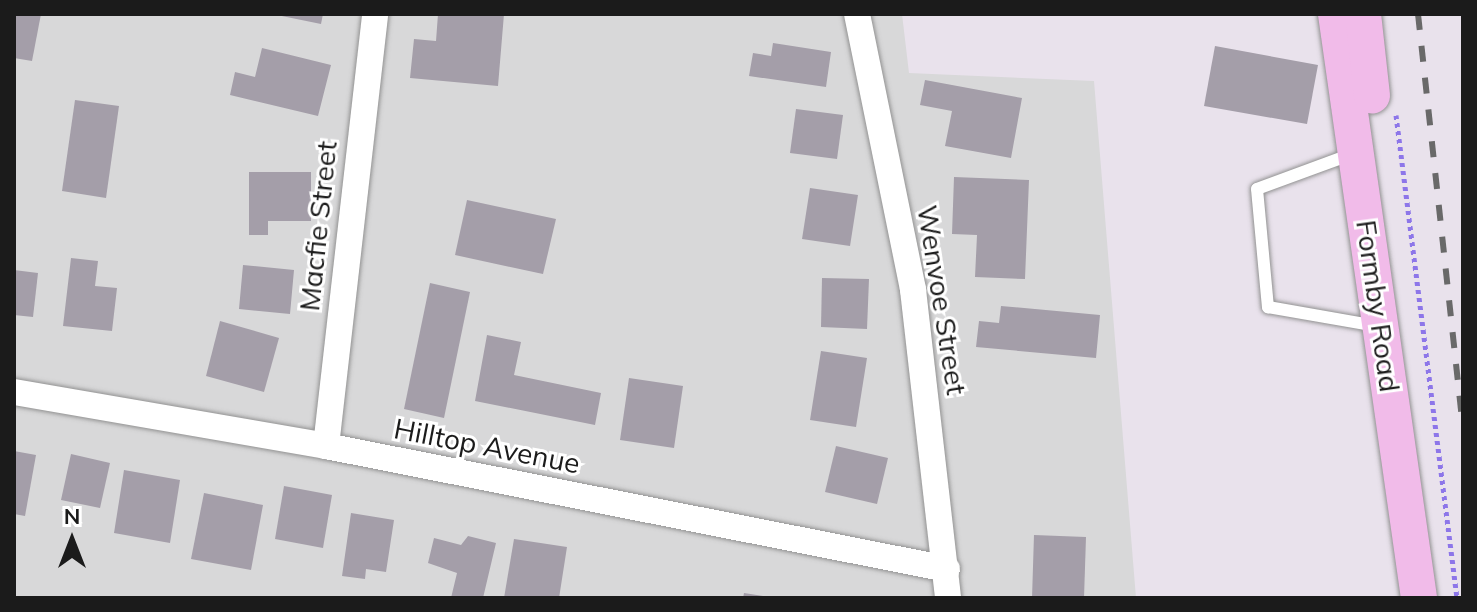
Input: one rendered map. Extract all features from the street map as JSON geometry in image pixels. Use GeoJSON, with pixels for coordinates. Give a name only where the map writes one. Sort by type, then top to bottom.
{"type":"FeatureCollection","features":[{"type":"Feature","properties":{"kind":"main road","name":"Formby Road"},"geometry":{"type":"LineString","coordinates":[[1336,14],[1419,598]]}},
{"type":"Feature","properties":{"kind":"main road","name":"Formby Road"},"geometry":{"type":"LineString","coordinates":[[1363,14],[1441,598]]}},
{"type":"Feature","properties":{"kind":"street","name":"Macfie Street"},"geometry":{"type":"LineString","coordinates":[[326,446],[375,14]]}},
{"type":"Feature","properties":{"kind":"street","name":"Wenvoe Street"},"geometry":{"type":"LineString","coordinates":[[857,14],[913,290],[948,598]]}},
{"type":"Feature","properties":{"kind":"street","name":"Hilltop Avenue"},"geometry":{"type":"LineString","coordinates":[[14,392],[326,446],[947,569]]}},
{"type":"Feature","properties":{"kind":"lane"},"geometry":{"type":"LineString","coordinates":[[1358,152],[1257,189],[1268,307],[1380,326]]}},
{"type":"Feature","properties":{"kind":"path"},"geometry":{"type":"LineString","coordinates":[[1395,109],[1457,598]]}},
{"type":"Feature","properties":{"kind":"shaded area"},"geometry":{"type":"Polygon","coordinates":[[[14,14],[902,14],[909,73],[1094,81],[1136,598],[14,598],[14,14]]]}},
{"type":"Feature","properties":{"kind":"building"},"geometry":{"type":"Polygon","coordinates":[[[14,14],[41,14],[32,61],[14,58],[14,14]]]}},
{"type":"Feature","properties":{"kind":"building"},"geometry":{"type":"Polygon","coordinates":[[[272,14],[323,14],[321,24],[272,14]]]}},
{"type":"Feature","properties":{"kind":"building"},"geometry":{"type":"Polygon","coordinates":[[[438,14],[504,14],[498,86],[410,78],[414,39],[436,41],[438,14]]]}},
{"type":"Feature","properties":{"kind":"building"},"geometry":{"type":"Polygon","coordinates":[[[773,43],[831,52],[826,87],[749,76],[753,53],[771,56],[773,43]]]}},
{"type":"Feature","properties":{"kind":"building"},"geometry":{"type":"Polygon","coordinates":[[[1215,46],[1318,65],[1307,124],[1204,106],[1215,46]]]}},
{"type":"Feature","properties":{"kind":"building"},"geometry":{"type":"Polygon","coordinates":[[[262,48],[331,65],[318,116],[230,95],[235,72],[255,77],[262,48]]]}},
{"type":"Feature","properties":{"kind":"building"},"geometry":{"type":"Polygon","coordinates":[[[925,80],[1022,98],[1011,158],[945,146],[952,111],[920,105],[925,80]]]}},
{"type":"Feature","properties":{"kind":"building"},"geometry":{"type":"Polygon","coordinates":[[[75,100],[119,106],[106,198],[62,191],[75,100]]]}},
{"type":"Feature","properties":{"kind":"building"},"geometry":{"type":"Polygon","coordinates":[[[796,109],[843,115],[837,159],[790,153],[796,109]]]}},
{"type":"Feature","properties":{"kind":"building"},"geometry":{"type":"Polygon","coordinates":[[[249,172],[311,172],[311,221],[268,221],[268,235],[249,235],[249,172]]]}},
{"type":"Feature","properties":{"kind":"building"},"geometry":{"type":"Polygon","coordinates":[[[954,177],[1029,180],[1025,279],[975,277],[977,235],[952,234],[954,177]]]}},
{"type":"Feature","properties":{"kind":"building"},"geometry":{"type":"Polygon","coordinates":[[[810,188],[858,195],[850,246],[802,239],[810,188]]]}},
{"type":"Feature","properties":{"kind":"building"},"geometry":{"type":"Polygon","coordinates":[[[467,200],[556,219],[543,274],[455,255],[467,200]]]}},
{"type":"Feature","properties":{"kind":"building"},"geometry":{"type":"Polygon","coordinates":[[[71,258],[98,261],[95,286],[117,288],[112,331],[63,326],[71,258]]]}},
{"type":"Feature","properties":{"kind":"building"},"geometry":{"type":"Polygon","coordinates":[[[243,265],[294,270],[290,314],[239,309],[243,265]]]}},
{"type":"Feature","properties":{"kind":"building"},"geometry":{"type":"Polygon","coordinates":[[[14,270],[38,273],[33,317],[14,315],[14,270]]]}},
{"type":"Feature","properties":{"kind":"building"},"geometry":{"type":"Polygon","coordinates":[[[822,278],[869,279],[867,329],[821,327],[822,278]]]}},
{"type":"Feature","properties":{"kind":"building"},"geometry":{"type":"Polygon","coordinates":[[[430,283],[470,292],[444,418],[404,409],[430,283]]]}},
{"type":"Feature","properties":{"kind":"building"},"geometry":{"type":"Polygon","coordinates":[[[1001,306],[1100,315],[1096,358],[976,347],[979,321],[999,323],[1001,306]]]}},
{"type":"Feature","properties":{"kind":"building"},"geometry":{"type":"Polygon","coordinates":[[[220,321],[279,338],[264,392],[206,376],[220,321]]]}},
{"type":"Feature","properties":{"kind":"building"},"geometry":{"type":"Polygon","coordinates":[[[487,335],[521,342],[514,375],[601,393],[595,425],[475,401],[487,335]]]}},
{"type":"Feature","properties":{"kind":"building"},"geometry":{"type":"Polygon","coordinates":[[[821,351],[867,358],[856,427],[810,420],[821,351]]]}},
{"type":"Feature","properties":{"kind":"building"},"geometry":{"type":"Polygon","coordinates":[[[629,378],[683,386],[674,448],[620,440],[629,378]]]}},
{"type":"Feature","properties":{"kind":"building"},"geometry":{"type":"Polygon","coordinates":[[[836,446],[888,458],[877,504],[825,492],[836,446]]]}},
{"type":"Feature","properties":{"kind":"building"},"geometry":{"type":"Polygon","coordinates":[[[14,451],[36,455],[25,516],[14,514],[14,451]]]}},
{"type":"Feature","properties":{"kind":"building"},"geometry":{"type":"Polygon","coordinates":[[[71,454],[110,463],[100,508],[61,500],[71,454]]]}},
{"type":"Feature","properties":{"kind":"building"},"geometry":{"type":"Polygon","coordinates":[[[124,470],[180,480],[170,543],[114,533],[124,470]]]}},
{"type":"Feature","properties":{"kind":"building"},"geometry":{"type":"Polygon","coordinates":[[[284,486],[332,495],[323,548],[275,539],[284,486]]]}},
{"type":"Feature","properties":{"kind":"building"},"geometry":{"type":"Polygon","coordinates":[[[204,493],[263,505],[251,570],[191,559],[204,493]]]}},
{"type":"Feature","properties":{"kind":"building"},"geometry":{"type":"Polygon","coordinates":[[[351,513],[394,520],[386,572],[366,569],[365,579],[342,576],[351,513]]]}},
{"type":"Feature","properties":{"kind":"building"},"geometry":{"type":"Polygon","coordinates":[[[1034,535],[1086,537],[1084,598],[1032,598],[1034,535]]]}},
{"type":"Feature","properties":{"kind":"building"},"geometry":{"type":"Polygon","coordinates":[[[468,536],[496,543],[483,598],[451,598],[457,573],[428,563],[434,538],[461,545],[468,536]]]}},
{"type":"Feature","properties":{"kind":"building"},"geometry":{"type":"Polygon","coordinates":[[[514,539],[567,547],[559,598],[504,598],[514,539]]]}},
{"type":"Feature","properties":{"kind":"building"},"geometry":{"type":"Polygon","coordinates":[[[744,593],[763,596],[763,598],[743,598],[744,593]]]}},
{"type":"Feature","properties":{"kind":"railway"},"geometry":{"type":"LineString","coordinates":[[1418,14],[1463,428]]}}]}
